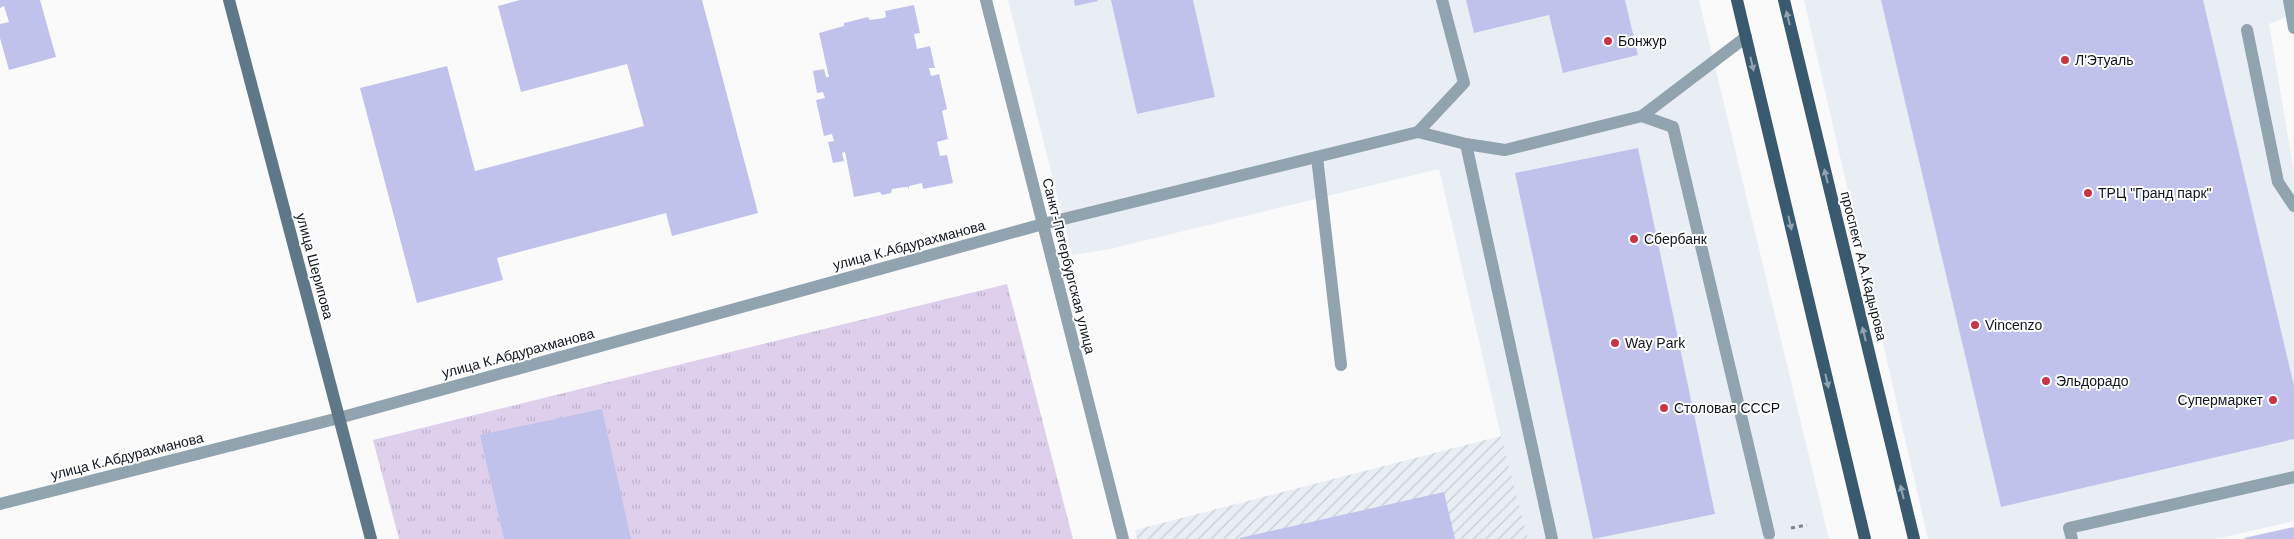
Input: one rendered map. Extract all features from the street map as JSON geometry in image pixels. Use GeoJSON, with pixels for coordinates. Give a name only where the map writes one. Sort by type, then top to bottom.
{"type":"FeatureCollection","features":[{"type":"Feature","properties":{"kind":"main road","name":"улица Шерипова"},"geometry":{"type":"LineString","coordinates":[[229,0],[371,539]]}},
{"type":"Feature","properties":{"kind":"main road"},"geometry":{"type":"LineString","coordinates":[[1737,0],[1864,539]]}},
{"type":"Feature","properties":{"kind":"main road","name":"проспект А.А.Кадырова"},"geometry":{"type":"LineString","coordinates":[[1784,0],[1914,539]]}},
{"type":"Feature","properties":{"kind":"street","name":"Санкт-Петербургская улица"},"geometry":{"type":"LineString","coordinates":[[986,0],[1123,539]]}},
{"type":"Feature","properties":{"kind":"street"},"geometry":{"type":"LineString","coordinates":[[1442,0],[1464,83],[1418,132],[1466,144],[1504,150],[1642,116],[1746,37]]}},
{"type":"Feature","properties":{"kind":"street"},"geometry":{"type":"LineString","coordinates":[[2289,0],[2294,28]]}},
{"type":"Feature","properties":{"kind":"street"},"geometry":{"type":"LineString","coordinates":[[2247,30],[2278,182],[2294,206]]}},
{"type":"Feature","properties":{"kind":"street"},"geometry":{"type":"LineString","coordinates":[[1642,116],[1673,128],[1769,534]]}},
{"type":"Feature","properties":{"kind":"street","name":"улица К.Абдурахманова"},"geometry":{"type":"LineString","coordinates":[[0,504],[339,418],[1043,224],[1418,132]]}},
{"type":"Feature","properties":{"kind":"street"},"geometry":{"type":"LineString","coordinates":[[1466,144],[1552,539]]}},
{"type":"Feature","properties":{"kind":"street"},"geometry":{"type":"LineString","coordinates":[[1317,157],[1340,365]]}},
{"type":"Feature","properties":{"kind":"street"},"geometry":{"type":"LineString","coordinates":[[2072,539],[2069,528],[2294,477]]}},
{"type":"Feature","properties":{"kind":"shaded area"},"geometry":{"type":"Polygon","coordinates":[[[1008,0],[1699,0],[1829,539],[1528,539],[1501,436],[1439,169],[1110,249],[1072,255],[1008,0]]]}},
{"type":"Feature","properties":{"kind":"shaded area","name":"ТРЦ \"Гранд парк\""},"geometry":{"type":"Polygon","coordinates":[[[1804,0],[2294,0],[2294,14],[2269,24],[2294,172],[2294,521],[2216,539],[1928,539],[1804,0]]]}},
{"type":"Feature","properties":{"kind":"shaded area"},"geometry":{"type":"Polygon","coordinates":[[[1501,436],[1528,539],[1137,539],[1135,530],[1501,436]]]}},
{"type":"Feature","properties":{"kind":"green space"},"geometry":{"type":"Polygon","coordinates":[[[1007,284],[1073,539],[399,539],[373,440],[1007,284]]]}},
{"type":"Feature","properties":{"kind":"building"},"geometry":{"type":"Polygon","coordinates":[[[0,0],[40,0],[56,57],[9,70],[0,38],[0,24],[9,22],[4,6],[0,8],[0,0]]]}},
{"type":"Feature","properties":{"kind":"building"},"geometry":{"type":"Polygon","coordinates":[[[520,0],[702,0],[758,213],[672,236],[666,213],[497,258],[503,280],[417,303],[360,88],[447,66],[475,171],[644,126],[627,64],[521,92],[498,6],[520,0]]]}},
{"type":"Feature","properties":{"kind":"building"},"geometry":{"type":"Polygon","coordinates":[[[1074,0],[1097,0],[1098,1],[1075,6],[1074,0]]]}},
{"type":"Feature","properties":{"kind":"building"},"geometry":{"type":"Polygon","coordinates":[[[1111,0],[1193,0],[1215,97],[1137,114],[1111,0]]]}},
{"type":"Feature","properties":{"kind":"building"},"geometry":{"type":"Polygon","coordinates":[[[1466,0],[1625,0],[1638,55],[1563,73],[1549,15],[1474,33],[1466,0]]]}},
{"type":"Feature","properties":{"kind":"building","name":"ТРЦ \"Гранд парк\""},"geometry":{"type":"Polygon","coordinates":[[[1881,0],[2203,0],[2294,386],[2294,439],[2001,507],[1881,0]]]}},
{"type":"Feature","properties":{"kind":"building"},"geometry":{"type":"Polygon","coordinates":[[[914,5],[920,33],[914,34],[917,49],[930,46],[935,68],[929,68],[931,76],[939,74],[947,109],[942,111],[948,139],[937,142],[940,156],[947,155],[953,183],[923,189],[922,183],[909,186],[909,190],[908,187],[905,187],[892,189],[891,193],[882,195],[880,192],[854,197],[845,152],[842,153],[844,161],[833,163],[828,142],[834,141],[832,134],[824,136],[816,100],[825,98],[823,92],[817,93],[813,71],[824,69],[826,77],[829,77],[819,33],[844,26],[844,23],[868,17],[870,20],[884,18],[886,17],[885,11],[914,5]]]}},
{"type":"Feature","properties":{"kind":"building"},"geometry":{"type":"Polygon","coordinates":[[[1638,148],[1715,514],[1593,539],[1515,173],[1638,148]]]}},
{"type":"Feature","properties":{"kind":"building"},"geometry":{"type":"Polygon","coordinates":[[[602,409],[631,539],[504,539],[480,435],[602,409]]]}},
{"type":"Feature","properties":{"kind":"building"},"geometry":{"type":"Polygon","coordinates":[[[1444,492],[1455,539],[1240,539],[1240,538],[1444,492]]]}},
{"type":"Feature","properties":{"kind":"building"},"geometry":{"type":"Polygon","coordinates":[[[2294,527],[2294,539],[2244,538],[2294,527]]]}},
{"type":"Feature","properties":{"kind":"place","name":"Бонжур"},"geometry":{"type":"Point","coordinates":[1608,41]}},
{"type":"Feature","properties":{"kind":"place","name":"Л'Этуаль"},"geometry":{"type":"Point","coordinates":[2065,60]}},
{"type":"Feature","properties":{"kind":"place","name":"ТРЦ \"Гранд парк\""},"geometry":{"type":"Point","coordinates":[2088,193]}},
{"type":"Feature","properties":{"kind":"place","name":"Сбербанк"},"geometry":{"type":"Point","coordinates":[1634,239]}},
{"type":"Feature","properties":{"kind":"place","name":"Vincenzo"},"geometry":{"type":"Point","coordinates":[1975,325]}},
{"type":"Feature","properties":{"kind":"place","name":"Way Park"},"geometry":{"type":"Point","coordinates":[1615,343]}},
{"type":"Feature","properties":{"kind":"place","name":"Эльдорадо"},"geometry":{"type":"Point","coordinates":[2046,381]}},
{"type":"Feature","properties":{"kind":"place","name":"Супермаркет"},"geometry":{"type":"Point","coordinates":[2273,400]}},
{"type":"Feature","properties":{"kind":"place","name":"Столовая СССР"},"geometry":{"type":"Point","coordinates":[1664,408]}}]}
